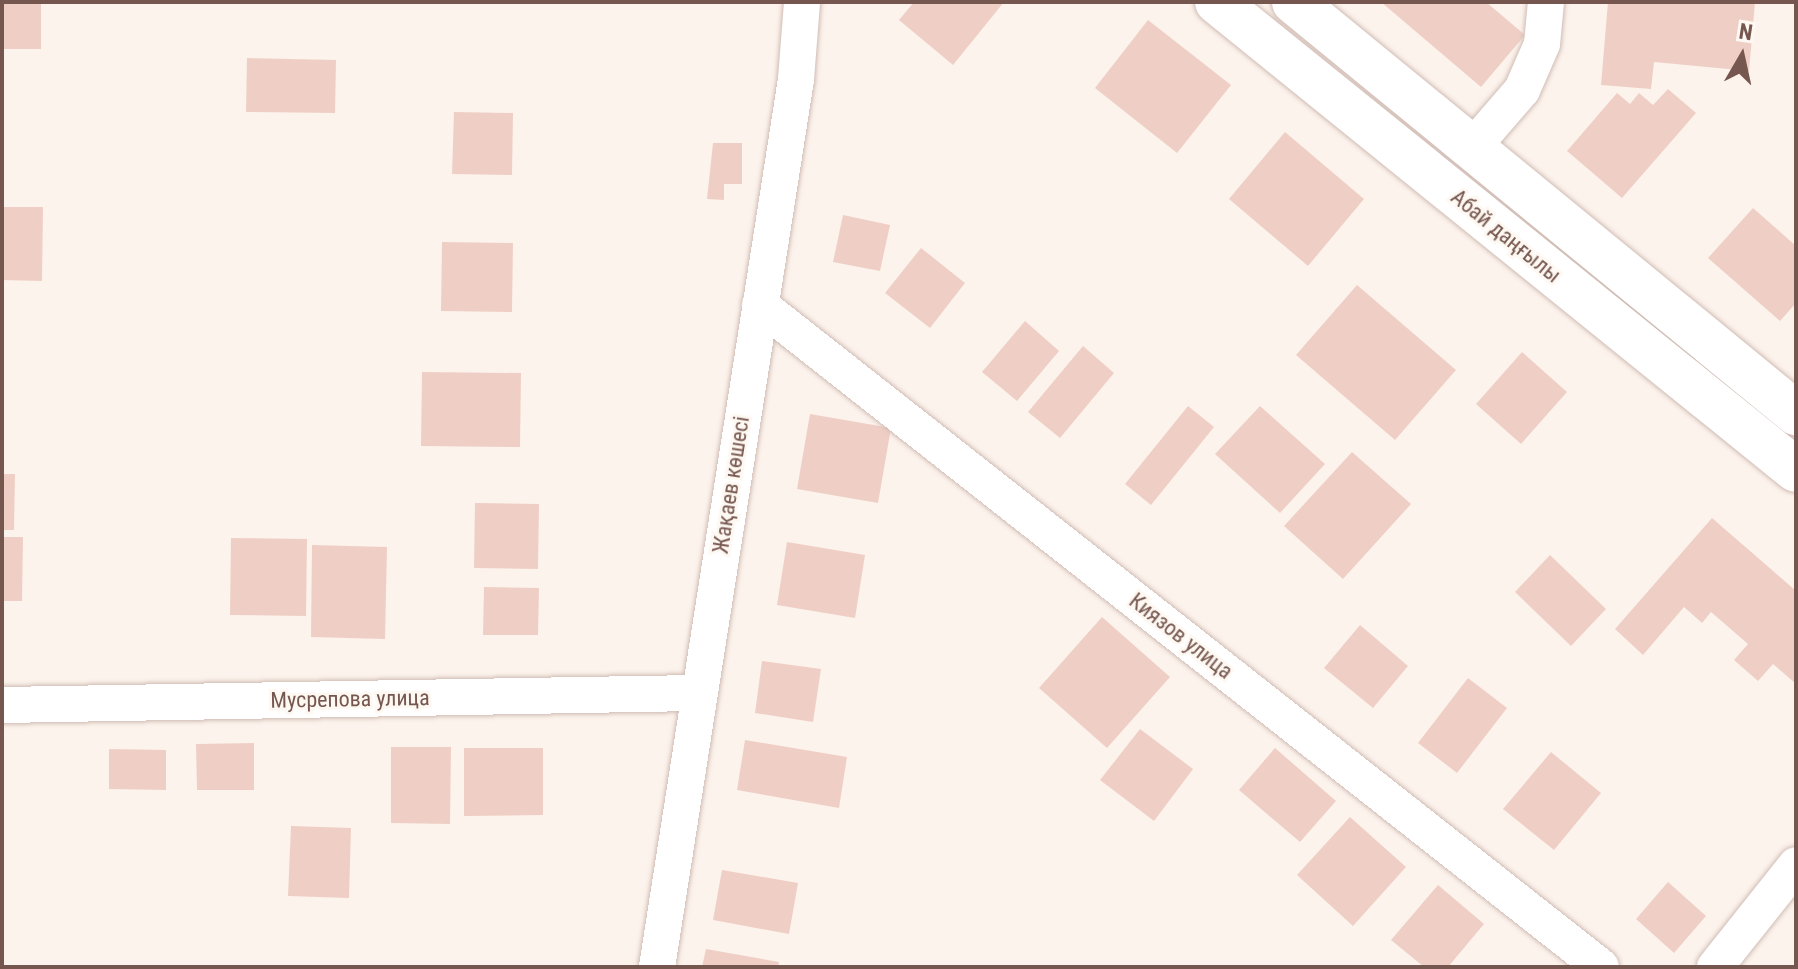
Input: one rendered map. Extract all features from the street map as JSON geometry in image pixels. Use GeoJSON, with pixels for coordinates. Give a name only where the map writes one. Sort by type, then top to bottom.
{"type":"FeatureCollection","features":[{"type":"Feature","properties":{"kind":"street","name":"Жақаев көшесі"},"geometry":{"type":"LineString","coordinates":[[657,967],[697,693],[796,79],[802,2]]}},
{"type":"Feature","properties":{"kind":"street","name":"Абай даңғылы"},"geometry":{"type":"LineString","coordinates":[[1217,2],[1796,470]]}},
{"type":"Feature","properties":{"kind":"street","name":"Абай даңғылы"},"geometry":{"type":"LineString","coordinates":[[1294,2],[1796,413]]}},
{"type":"Feature","properties":{"kind":"street"},"geometry":{"type":"LineString","coordinates":[[1471,149],[1522,90],[1542,44],[1546,2]]}},
{"type":"Feature","properties":{"kind":"street","name":"Киязов улица"},"geometry":{"type":"LineString","coordinates":[[760,305],[1601,967]]}},
{"type":"Feature","properties":{"kind":"street","name":"Мусрепова улица"},"geometry":{"type":"LineString","coordinates":[[2,705],[697,693]]}},
{"type":"Feature","properties":{"kind":"street"},"geometry":{"type":"LineString","coordinates":[[1715,967],[1796,865]]}},
{"type":"Feature","properties":{"kind":"building"},"geometry":{"type":"Polygon","coordinates":[[[2,2],[41,2],[41,49],[2,49],[2,2]]]}},
{"type":"Feature","properties":{"kind":"building"},"geometry":{"type":"Polygon","coordinates":[[[914,2],[1004,2],[953,65],[899,20],[914,2]]]}},
{"type":"Feature","properties":{"kind":"building"},"geometry":{"type":"Polygon","coordinates":[[[1381,2],[1486,2],[1525,35],[1481,87],[1381,2]]]}},
{"type":"Feature","properties":{"kind":"building"},"geometry":{"type":"Polygon","coordinates":[[[1608,2],[1755,2],[1749,71],[1654,62],[1651,89],[1601,85],[1608,2]]]}},
{"type":"Feature","properties":{"kind":"building"},"geometry":{"type":"Polygon","coordinates":[[[1148,20],[1231,85],[1177,153],[1095,88],[1148,20]]]}},
{"type":"Feature","properties":{"kind":"building"},"geometry":{"type":"Polygon","coordinates":[[[247,58],[336,60],[335,113],[246,112],[247,58]]]}},
{"type":"Feature","properties":{"kind":"building"},"geometry":{"type":"Polygon","coordinates":[[[1668,89],[1696,113],[1622,198],[1567,151],[1617,93],[1630,104],[1639,93],[1653,105],[1668,89]]]}},
{"type":"Feature","properties":{"kind":"building"},"geometry":{"type":"Polygon","coordinates":[[[454,112],[513,113],[512,175],[452,174],[454,112]]]}},
{"type":"Feature","properties":{"kind":"building"},"geometry":{"type":"Polygon","coordinates":[[[1285,132],[1364,199],[1308,266],[1229,199],[1285,132]]]}},
{"type":"Feature","properties":{"kind":"building"},"geometry":{"type":"Polygon","coordinates":[[[713,143],[742,143],[742,184],[724,184],[724,200],[707,199],[713,143]]]}},
{"type":"Feature","properties":{"kind":"building"},"geometry":{"type":"Polygon","coordinates":[[[2,207],[43,207],[42,281],[2,280],[2,207]]]}},
{"type":"Feature","properties":{"kind":"building"},"geometry":{"type":"Polygon","coordinates":[[[1753,208],[1796,246],[1796,303],[1780,321],[1708,258],[1753,208]]]}},
{"type":"Feature","properties":{"kind":"building"},"geometry":{"type":"Polygon","coordinates":[[[843,215],[890,225],[880,271],[833,262],[843,215]]]}},
{"type":"Feature","properties":{"kind":"building"},"geometry":{"type":"Polygon","coordinates":[[[442,242],[513,243],[512,312],[441,311],[442,242]]]}},
{"type":"Feature","properties":{"kind":"building"},"geometry":{"type":"Polygon","coordinates":[[[921,248],[965,283],[930,328],[885,293],[921,248]]]}},
{"type":"Feature","properties":{"kind":"building"},"geometry":{"type":"Polygon","coordinates":[[[1357,285],[1456,370],[1395,440],[1296,355],[1357,285]]]}},
{"type":"Feature","properties":{"kind":"building"},"geometry":{"type":"Polygon","coordinates":[[[1025,321],[1059,351],[1017,401],[982,372],[1025,321]]]}},
{"type":"Feature","properties":{"kind":"building"},"geometry":{"type":"Polygon","coordinates":[[[1083,346],[1114,373],[1060,438],[1028,412],[1083,346]]]}},
{"type":"Feature","properties":{"kind":"building"},"geometry":{"type":"Polygon","coordinates":[[[1522,352],[1567,392],[1521,444],[1476,404],[1522,352]]]}},
{"type":"Feature","properties":{"kind":"building"},"geometry":{"type":"Polygon","coordinates":[[[422,372],[521,373],[520,447],[421,446],[422,372]]]}},
{"type":"Feature","properties":{"kind":"building"},"geometry":{"type":"Polygon","coordinates":[[[1188,406],[1214,427],[1151,505],[1125,484],[1188,406]]]}},
{"type":"Feature","properties":{"kind":"building"},"geometry":{"type":"Polygon","coordinates":[[[1260,406],[1325,464],[1280,513],[1215,454],[1260,406]]]}},
{"type":"Feature","properties":{"kind":"building"},"geometry":{"type":"Polygon","coordinates":[[[810,414],[891,428],[878,503],[797,489],[810,414]]]}},
{"type":"Feature","properties":{"kind":"building"},"geometry":{"type":"Polygon","coordinates":[[[1352,452],[1411,504],[1343,579],[1284,526],[1352,452]]]}},
{"type":"Feature","properties":{"kind":"building"},"geometry":{"type":"Polygon","coordinates":[[[2,474],[15,474],[14,530],[2,530],[2,474]]]}},
{"type":"Feature","properties":{"kind":"building"},"geometry":{"type":"Polygon","coordinates":[[[475,503],[539,504],[538,569],[474,568],[475,503]]]}},
{"type":"Feature","properties":{"kind":"building"},"geometry":{"type":"Polygon","coordinates":[[[1712,518],[1796,591],[1796,684],[1773,664],[1758,681],[1734,660],[1748,644],[1711,612],[1702,623],[1684,607],[1643,655],[1615,629],[1712,518]]]}},
{"type":"Feature","properties":{"kind":"building"},"geometry":{"type":"Polygon","coordinates":[[[2,537],[23,537],[22,601],[2,601],[2,537]]]}},
{"type":"Feature","properties":{"kind":"building"},"geometry":{"type":"Polygon","coordinates":[[[231,538],[307,539],[306,616],[230,615],[231,538]]]}},
{"type":"Feature","properties":{"kind":"building"},"geometry":{"type":"Polygon","coordinates":[[[787,542],[865,555],[855,618],[777,605],[787,542]]]}},
{"type":"Feature","properties":{"kind":"building"},"geometry":{"type":"Polygon","coordinates":[[[312,545],[387,547],[385,639],[311,637],[312,545]]]}},
{"type":"Feature","properties":{"kind":"building"},"geometry":{"type":"Polygon","coordinates":[[[1550,555],[1606,609],[1571,646],[1515,592],[1550,555]]]}},
{"type":"Feature","properties":{"kind":"building"},"geometry":{"type":"Polygon","coordinates":[[[484,587],[539,588],[538,635],[483,635],[484,587]]]}},
{"type":"Feature","properties":{"kind":"building"},"geometry":{"type":"Polygon","coordinates":[[[1102,617],[1170,677],[1107,748],[1039,688],[1102,617]]]}},
{"type":"Feature","properties":{"kind":"building"},"geometry":{"type":"Polygon","coordinates":[[[1360,625],[1408,666],[1373,708],[1324,668],[1360,625]]]}},
{"type":"Feature","properties":{"kind":"building"},"geometry":{"type":"Polygon","coordinates":[[[762,661],[821,669],[813,722],[755,713],[762,661]]]}},
{"type":"Feature","properties":{"kind":"building"},"geometry":{"type":"Polygon","coordinates":[[[1468,678],[1507,708],[1457,773],[1418,743],[1468,678]]]}},
{"type":"Feature","properties":{"kind":"building"},"geometry":{"type":"Polygon","coordinates":[[[1140,729],[1193,769],[1154,821],[1100,780],[1140,729]]]}},
{"type":"Feature","properties":{"kind":"building"},"geometry":{"type":"Polygon","coordinates":[[[745,740],[847,757],[839,808],[737,790],[745,740]]]}},
{"type":"Feature","properties":{"kind":"building"},"geometry":{"type":"Polygon","coordinates":[[[254,743],[254,790],[197,790],[196,744],[254,743]]]}},
{"type":"Feature","properties":{"kind":"building"},"geometry":{"type":"Polygon","coordinates":[[[391,747],[451,747],[450,824],[391,823],[391,747]]]}},
{"type":"Feature","properties":{"kind":"building"},"geometry":{"type":"Polygon","coordinates":[[[464,748],[543,748],[543,815],[464,816],[464,748]]]}},
{"type":"Feature","properties":{"kind":"building"},"geometry":{"type":"Polygon","coordinates":[[[1275,748],[1336,801],[1300,842],[1239,790],[1275,748]]]}},
{"type":"Feature","properties":{"kind":"building"},"geometry":{"type":"Polygon","coordinates":[[[109,749],[166,750],[166,790],[109,789],[109,749]]]}},
{"type":"Feature","properties":{"kind":"building"},"geometry":{"type":"Polygon","coordinates":[[[1551,752],[1601,793],[1554,850],[1503,809],[1551,752]]]}},
{"type":"Feature","properties":{"kind":"building"},"geometry":{"type":"Polygon","coordinates":[[[1350,817],[1406,867],[1353,926],[1297,875],[1350,817]]]}},
{"type":"Feature","properties":{"kind":"building"},"geometry":{"type":"Polygon","coordinates":[[[291,826],[351,828],[349,898],[288,896],[291,826]]]}},
{"type":"Feature","properties":{"kind":"building"},"geometry":{"type":"Polygon","coordinates":[[[722,870],[798,883],[789,934],[713,920],[722,870]]]}},
{"type":"Feature","properties":{"kind":"building"},"geometry":{"type":"Polygon","coordinates":[[[1668,882],[1706,916],[1674,953],[1636,919],[1668,882]]]}},
{"type":"Feature","properties":{"kind":"building"},"geometry":{"type":"Polygon","coordinates":[[[1438,885],[1484,924],[1448,967],[1424,967],[1391,940],[1438,885]]]}},
{"type":"Feature","properties":{"kind":"building"},"geometry":{"type":"Polygon","coordinates":[[[706,949],[779,962],[778,967],[702,967],[706,949]]]}}]}
